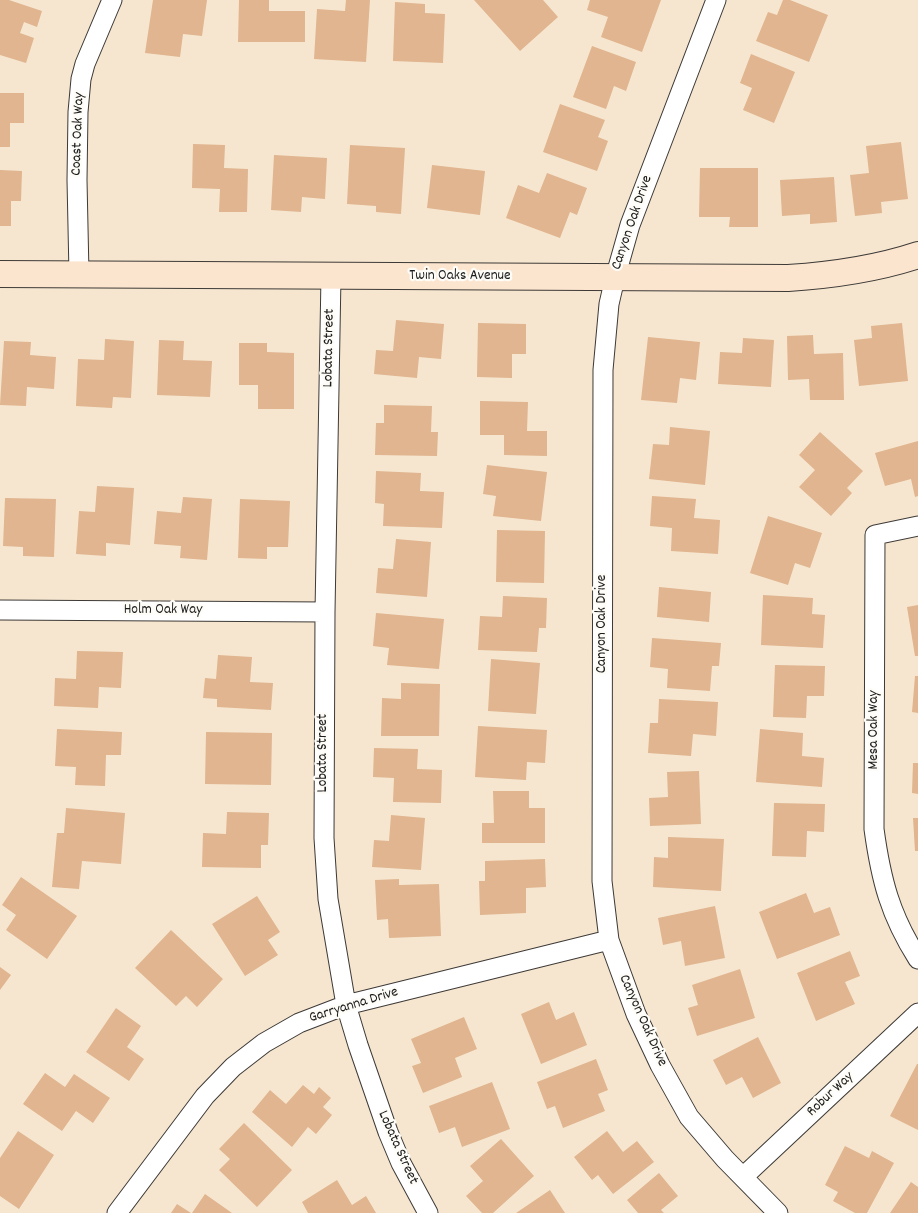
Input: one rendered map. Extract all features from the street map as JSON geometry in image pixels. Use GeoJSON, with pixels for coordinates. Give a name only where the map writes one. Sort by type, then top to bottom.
{"type":"FeatureCollection","features":[{"type":"Feature","properties":{"kind":"street","name":"Coast Oak Way"},"geometry":{"type":"LineString","coordinates":[[79,274],[78,131],[81,79],[85,64],[112,0]]}},
{"type":"Feature","properties":{"kind":"street","name":"Canyon Oak Drive"},"geometry":{"type":"LineString","coordinates":[[716,0],[630,225],[614,278],[605,337],[603,370],[602,882],[608,940],[636,1014],[660,1065],[689,1117],[725,1159],[778,1213]]}},
{"type":"Feature","properties":{"kind":"street","name":"Twin Oaks Avenue"},"geometry":{"type":"LineString","coordinates":[[0,274],[788,278],[869,268],[918,255]]}},
{"type":"Feature","properties":{"kind":"street","name":"Lobata Street"},"geometry":{"type":"LineString","coordinates":[[331,276],[325,612],[325,865],[328,899],[346,1005],[370,1081],[388,1132],[428,1213]]}},
{"type":"Feature","properties":{"kind":"street","name":"Mesa Oak Way"},"geometry":{"type":"LineString","coordinates":[[918,526],[875,535],[874,799],[874,829],[879,866],[889,902],[904,937],[918,959]]}},
{"type":"Feature","properties":{"kind":"street","name":"Holm Oak Way"},"geometry":{"type":"LineString","coordinates":[[0,610],[325,612]]}},
{"type":"Feature","properties":{"kind":"street","name":"Garryanna Drive"},"geometry":{"type":"LineString","coordinates":[[117,1213],[205,1096],[232,1067],[264,1043],[299,1023],[346,1005],[608,940]]}},
{"type":"Feature","properties":{"kind":"street","name":"Robur Way"},"geometry":{"type":"LineString","coordinates":[[743,1177],[918,1013]]}},
{"type":"Feature","properties":{"kind":"building"},"geometry":{"type":"Polygon","coordinates":[[[0,0],[9,0],[42,11],[37,27],[24,22],[20,33],[34,38],[26,63],[0,55],[0,0]]]}},
{"type":"Feature","properties":{"kind":"building"},"geometry":{"type":"Polygon","coordinates":[[[153,0],[207,0],[202,36],[183,34],[180,57],[145,53],[153,0]]]}},
{"type":"Feature","properties":{"kind":"building"},"geometry":{"type":"Polygon","coordinates":[[[239,0],[269,0],[269,11],[305,11],[305,42],[238,42],[239,0]]]}},
{"type":"Feature","properties":{"kind":"building"},"geometry":{"type":"Polygon","coordinates":[[[346,0],[370,0],[366,62],[314,59],[317,9],[345,11],[346,0]]]}},
{"type":"Feature","properties":{"kind":"building"},"geometry":{"type":"Polygon","coordinates":[[[474,0],[543,0],[558,17],[520,51],[474,0]]]}},
{"type":"Feature","properties":{"kind":"building"},"geometry":{"type":"Polygon","coordinates":[[[590,0],[661,0],[642,52],[601,37],[608,17],[587,10],[590,0]]]}},
{"type":"Feature","properties":{"kind":"building"},"geometry":{"type":"Polygon","coordinates":[[[783,0],[790,0],[828,15],[809,62],[756,41],[768,12],[777,15],[783,0]]]}},
{"type":"Feature","properties":{"kind":"building"},"geometry":{"type":"Polygon","coordinates":[[[395,2],[425,4],[425,13],[445,14],[443,63],[393,61],[395,2]]]}},
{"type":"Feature","properties":{"kind":"building"},"geometry":{"type":"Polygon","coordinates":[[[592,46],[636,62],[626,91],[614,86],[606,109],[573,97],[592,46]]]}},
{"type":"Feature","properties":{"kind":"building"},"geometry":{"type":"Polygon","coordinates":[[[751,54],[795,72],[774,123],[743,110],[752,88],[740,83],[751,54]]]}},
{"type":"Feature","properties":{"kind":"building"},"geometry":{"type":"Polygon","coordinates":[[[0,93],[24,93],[24,123],[10,123],[10,147],[0,147],[0,93]]]}},
{"type":"Feature","properties":{"kind":"building"},"geometry":{"type":"Polygon","coordinates":[[[560,104],[605,120],[598,137],[608,141],[597,171],[543,152],[560,104]]]}},
{"type":"Feature","properties":{"kind":"building"},"geometry":{"type":"Polygon","coordinates":[[[901,142],[908,199],[881,202],[882,213],[855,216],[850,175],[869,173],[866,146],[901,142]]]}},
{"type":"Feature","properties":{"kind":"building"},"geometry":{"type":"Polygon","coordinates":[[[193,144],[225,145],[224,168],[248,169],[247,212],[219,212],[220,189],[192,188],[193,144]]]}},
{"type":"Feature","properties":{"kind":"building"},"geometry":{"type":"Polygon","coordinates":[[[350,145],[405,148],[401,214],[376,212],[376,206],[347,204],[350,145]]]}},
{"type":"Feature","properties":{"kind":"building"},"geometry":{"type":"Polygon","coordinates":[[[274,155],[327,158],[325,199],[302,197],[301,212],[271,210],[274,155]]]}},
{"type":"Feature","properties":{"kind":"building"},"geometry":{"type":"Polygon","coordinates":[[[432,165],[485,171],[480,215],[427,208],[432,165]]]}},
{"type":"Feature","properties":{"kind":"building"},"geometry":{"type":"Polygon","coordinates":[[[700,168],[758,168],[758,227],[729,227],[730,217],[699,217],[700,168]]]}},
{"type":"Feature","properties":{"kind":"building"},"geometry":{"type":"Polygon","coordinates":[[[0,170],[22,171],[21,201],[11,201],[11,226],[0,226],[0,170]]]}},
{"type":"Feature","properties":{"kind":"building"},"geometry":{"type":"Polygon","coordinates":[[[547,173],[587,188],[577,215],[570,212],[560,238],[506,218],[518,185],[539,193],[547,173]]]}},
{"type":"Feature","properties":{"kind":"building"},"geometry":{"type":"Polygon","coordinates":[[[834,177],[837,222],[810,224],[810,214],[782,216],[780,180],[834,177]]]}},
{"type":"Feature","properties":{"kind":"building"},"geometry":{"type":"Polygon","coordinates":[[[396,320],[444,324],[441,359],[419,357],[417,378],[374,374],[376,350],[393,351],[396,320]]]}},
{"type":"Feature","properties":{"kind":"building"},"geometry":{"type":"Polygon","coordinates":[[[478,323],[526,324],[526,354],[512,354],[512,378],[477,377],[478,323]]]}},
{"type":"Feature","properties":{"kind":"building"},"geometry":{"type":"Polygon","coordinates":[[[902,323],[908,381],[859,386],[854,340],[872,338],[871,326],[902,323]]]}},
{"type":"Feature","properties":{"kind":"building"},"geometry":{"type":"Polygon","coordinates":[[[813,335],[814,354],[843,353],[844,400],[810,400],[809,379],[788,380],[787,336],[813,335]]]}},
{"type":"Feature","properties":{"kind":"building"},"geometry":{"type":"Polygon","coordinates":[[[648,337],[700,342],[696,380],[680,378],[677,403],[641,400],[648,337]]]}},
{"type":"Feature","properties":{"kind":"building"},"geometry":{"type":"Polygon","coordinates":[[[743,338],[774,340],[771,387],[718,384],[720,352],[742,353],[743,338]]]}},
{"type":"Feature","properties":{"kind":"building"},"geometry":{"type":"Polygon","coordinates":[[[105,339],[134,341],[131,398],[113,397],[112,408],[76,406],[78,359],[104,360],[105,339]]]}},
{"type":"Feature","properties":{"kind":"building"},"geometry":{"type":"Polygon","coordinates":[[[159,340],[184,341],[183,360],[212,361],[210,397],[157,395],[159,340]]]}},
{"type":"Feature","properties":{"kind":"building"},"geometry":{"type":"Polygon","coordinates":[[[4,341],[31,342],[30,355],[56,357],[54,389],[27,387],[26,406],[0,405],[4,341]]]}},
{"type":"Feature","properties":{"kind":"building"},"geometry":{"type":"Polygon","coordinates":[[[239,343],[267,343],[267,352],[294,353],[294,409],[258,409],[258,385],[239,385],[239,343]]]}},
{"type":"Feature","properties":{"kind":"building"},"geometry":{"type":"Polygon","coordinates":[[[480,401],[528,402],[527,431],[547,431],[547,456],[504,455],[504,435],[480,435],[480,401]]]}},
{"type":"Feature","properties":{"kind":"building"},"geometry":{"type":"Polygon","coordinates":[[[384,405],[432,406],[431,432],[438,432],[437,456],[375,455],[376,423],[384,423],[384,405]]]}},
{"type":"Feature","properties":{"kind":"building"},"geometry":{"type":"Polygon","coordinates":[[[670,427],[710,431],[705,485],[649,479],[653,444],[669,445],[670,427]]]}},
{"type":"Feature","properties":{"kind":"building"},"geometry":{"type":"Polygon","coordinates":[[[820,432],[863,471],[847,488],[852,493],[831,516],[799,487],[815,470],[799,455],[820,432]]]}},
{"type":"Feature","properties":{"kind":"building"},"geometry":{"type":"Polygon","coordinates":[[[918,441],[918,496],[915,497],[911,479],[885,486],[875,453],[918,441]]]}},
{"type":"Feature","properties":{"kind":"building"},"geometry":{"type":"Polygon","coordinates":[[[487,465],[547,472],[541,521],[493,516],[496,496],[483,494],[487,465]]]}},
{"type":"Feature","properties":{"kind":"building"},"geometry":{"type":"Polygon","coordinates":[[[376,471],[421,473],[420,491],[444,492],[442,528],[383,526],[384,504],[375,503],[376,471]]]}},
{"type":"Feature","properties":{"kind":"building"},"geometry":{"type":"Polygon","coordinates":[[[97,486],[134,488],[130,545],[106,543],[106,556],[76,554],[79,511],[95,512],[97,486]]]}},
{"type":"Feature","properties":{"kind":"building"},"geometry":{"type":"Polygon","coordinates":[[[652,496],[696,499],[694,518],[720,520],[718,554],[671,551],[672,528],[650,526],[652,496]]]}},
{"type":"Feature","properties":{"kind":"building"},"geometry":{"type":"Polygon","coordinates":[[[183,497],[212,499],[207,560],[180,558],[181,546],[154,544],[157,511],[181,513],[183,497]]]}},
{"type":"Feature","properties":{"kind":"building"},"geometry":{"type":"Polygon","coordinates":[[[5,498],[56,499],[54,557],[23,556],[23,547],[3,546],[5,498]]]}},
{"type":"Feature","properties":{"kind":"building"},"geometry":{"type":"Polygon","coordinates":[[[240,499],[290,501],[288,547],[267,547],[267,559],[238,558],[240,499]]]}},
{"type":"Feature","properties":{"kind":"building"},"geometry":{"type":"Polygon","coordinates":[[[768,516],[822,533],[810,568],[795,563],[788,585],[750,573],[768,516]]]}},
{"type":"Feature","properties":{"kind":"building"},"geometry":{"type":"Polygon","coordinates":[[[497,530],[545,531],[544,583],[496,582],[497,530]]]}},
{"type":"Feature","properties":{"kind":"building"},"geometry":{"type":"Polygon","coordinates":[[[396,539],[431,542],[427,597],[376,593],[378,568],[393,569],[396,539]]]}},
{"type":"Feature","properties":{"kind":"building"},"geometry":{"type":"Polygon","coordinates":[[[659,587],[711,592],[709,622],[657,617],[659,587]]]}},
{"type":"Feature","properties":{"kind":"building"},"geometry":{"type":"Polygon","coordinates":[[[763,595],[813,598],[812,614],[825,615],[823,648],[761,645],[763,595]]]}},
{"type":"Feature","properties":{"kind":"building"},"geometry":{"type":"Polygon","coordinates":[[[503,596],[547,598],[546,628],[539,628],[537,652],[478,650],[480,616],[502,617],[503,596]]]}},
{"type":"Feature","properties":{"kind":"building"},"geometry":{"type":"Polygon","coordinates":[[[918,605],[918,656],[915,656],[907,607],[918,605]]]}},
{"type":"Feature","properties":{"kind":"building"},"geometry":{"type":"Polygon","coordinates":[[[376,613],[444,619],[439,669],[387,665],[389,648],[373,646],[376,613]]]}},
{"type":"Feature","properties":{"kind":"building"},"geometry":{"type":"Polygon","coordinates":[[[652,638],[721,643],[719,666],[712,666],[710,691],[667,688],[668,669],[650,667],[652,638]]]}},
{"type":"Feature","properties":{"kind":"building"},"geometry":{"type":"Polygon","coordinates":[[[77,651],[123,652],[121,688],[99,687],[98,708],[54,706],[55,678],[76,679],[77,651]]]}},
{"type":"Feature","properties":{"kind":"building"},"geometry":{"type":"Polygon","coordinates":[[[218,655],[252,657],[250,682],[273,683],[271,710],[217,707],[217,699],[203,698],[205,678],[216,679],[218,655]]]}},
{"type":"Feature","properties":{"kind":"building"},"geometry":{"type":"Polygon","coordinates":[[[491,659],[540,663],[536,714],[488,711],[491,659]]]}},
{"type":"Feature","properties":{"kind":"building"},"geometry":{"type":"Polygon","coordinates":[[[775,665],[825,666],[824,696],[807,696],[806,718],[773,717],[775,665]]]}},
{"type":"Feature","properties":{"kind":"building"},"geometry":{"type":"Polygon","coordinates":[[[915,676],[918,676],[918,713],[912,712],[915,676]]]}},
{"type":"Feature","properties":{"kind":"building"},"geometry":{"type":"Polygon","coordinates":[[[401,683],[440,684],[439,736],[381,736],[382,698],[401,699],[401,683]]]}},
{"type":"Feature","properties":{"kind":"building"},"geometry":{"type":"Polygon","coordinates":[[[659,699],[718,702],[716,736],[693,734],[691,756],[648,753],[650,723],[658,723],[659,699]]]}},
{"type":"Feature","properties":{"kind":"building"},"geometry":{"type":"Polygon","coordinates":[[[478,726],[547,730],[545,763],[527,762],[526,780],[475,777],[478,726]]]}},
{"type":"Feature","properties":{"kind":"building"},"geometry":{"type":"Polygon","coordinates":[[[57,729],[122,732],[121,755],[106,755],[105,786],[75,785],[76,767],[55,766],[57,729]]]}},
{"type":"Feature","properties":{"kind":"building"},"geometry":{"type":"Polygon","coordinates":[[[760,729],[803,733],[802,756],[824,758],[822,787],[756,782],[760,729]]]}},
{"type":"Feature","properties":{"kind":"building"},"geometry":{"type":"Polygon","coordinates":[[[206,732],[272,733],[271,785],[205,784],[206,732]]]}},
{"type":"Feature","properties":{"kind":"building"},"geometry":{"type":"Polygon","coordinates":[[[374,748],[418,749],[417,769],[442,770],[441,803],[393,802],[394,778],[373,777],[374,748]]]}},
{"type":"Feature","properties":{"kind":"building"},"geometry":{"type":"Polygon","coordinates":[[[913,763],[918,763],[918,794],[912,793],[913,763]]]}},
{"type":"Feature","properties":{"kind":"building"},"geometry":{"type":"Polygon","coordinates":[[[699,771],[701,824],[650,826],[649,798],[668,797],[667,772],[699,771]]]}},
{"type":"Feature","properties":{"kind":"building"},"geometry":{"type":"Polygon","coordinates":[[[493,791],[529,791],[529,808],[545,808],[545,843],[482,843],[482,823],[494,823],[493,791]]]}},
{"type":"Feature","properties":{"kind":"building"},"geometry":{"type":"Polygon","coordinates":[[[774,803],[825,804],[824,832],[807,831],[806,857],[772,856],[774,803]]]}},
{"type":"Feature","properties":{"kind":"building"},"geometry":{"type":"Polygon","coordinates":[[[66,808],[125,813],[121,864],[82,861],[79,889],[52,887],[57,833],[64,833],[66,808]]]}},
{"type":"Feature","properties":{"kind":"building"},"geometry":{"type":"Polygon","coordinates":[[[227,812],[269,813],[268,845],[261,845],[261,868],[202,867],[203,833],[226,834],[227,812]]]}},
{"type":"Feature","properties":{"kind":"building"},"geometry":{"type":"Polygon","coordinates":[[[391,815],[425,818],[421,870],[372,867],[374,840],[389,841],[391,815]]]}},
{"type":"Feature","properties":{"kind":"building"},"geometry":{"type":"Polygon","coordinates":[[[913,818],[918,818],[918,851],[915,851],[913,818]]]}},
{"type":"Feature","properties":{"kind":"building"},"geometry":{"type":"Polygon","coordinates":[[[668,837],[724,839],[721,891],[653,887],[654,857],[668,858],[668,837]]]}},
{"type":"Feature","properties":{"kind":"building"},"geometry":{"type":"Polygon","coordinates":[[[545,859],[546,887],[526,888],[526,913],[480,915],[479,881],[485,881],[485,861],[545,859]]]}},
{"type":"Feature","properties":{"kind":"building"},"geometry":{"type":"Polygon","coordinates":[[[21,877],[77,916],[47,959],[6,930],[16,915],[2,905],[21,877]]]}},
{"type":"Feature","properties":{"kind":"building"},"geometry":{"type":"Polygon","coordinates":[[[399,879],[399,885],[439,884],[441,936],[389,938],[388,919],[377,920],[375,880],[399,879]]]}},
{"type":"Feature","properties":{"kind":"building"},"geometry":{"type":"Polygon","coordinates":[[[806,893],[814,913],[830,907],[840,935],[777,959],[759,912],[806,893]]]}},
{"type":"Feature","properties":{"kind":"building"},"geometry":{"type":"Polygon","coordinates":[[[257,896],[280,932],[268,940],[278,955],[245,976],[212,924],[257,896]]]}},
{"type":"Feature","properties":{"kind":"building"},"geometry":{"type":"Polygon","coordinates":[[[715,906],[725,958],[685,966],[681,941],[663,945],[658,918],[715,906]]]}},
{"type":"Feature","properties":{"kind":"building"},"geometry":{"type":"Polygon","coordinates":[[[171,930],[223,979],[197,1007],[186,996],[176,1006],[135,968],[171,930]]]}},
{"type":"Feature","properties":{"kind":"building"},"geometry":{"type":"Polygon","coordinates":[[[850,951],[860,976],[845,982],[855,1004],[816,1021],[797,973],[850,951]]]}},
{"type":"Feature","properties":{"kind":"building"},"geometry":{"type":"Polygon","coordinates":[[[0,967],[11,975],[0,990],[0,967]]]}},
{"type":"Feature","properties":{"kind":"building"},"geometry":{"type":"Polygon","coordinates":[[[740,969],[755,1018],[697,1036],[688,1008],[698,1005],[692,985],[740,969]]]}},
{"type":"Feature","properties":{"kind":"building"},"geometry":{"type":"Polygon","coordinates":[[[549,1002],[556,1020],[574,1012],[587,1045],[541,1064],[521,1014],[549,1002]]]}},
{"type":"Feature","properties":{"kind":"building"},"geometry":{"type":"Polygon","coordinates":[[[116,1008],[141,1026],[127,1047],[144,1059],[129,1081],[86,1052],[116,1008]]]}},
{"type":"Feature","properties":{"kind":"building"},"geometry":{"type":"Polygon","coordinates":[[[464,1017],[477,1049],[455,1058],[462,1077],[423,1093],[412,1066],[421,1063],[411,1039],[464,1017]]]}},
{"type":"Feature","properties":{"kind":"building"},"geometry":{"type":"Polygon","coordinates":[[[758,1037],[781,1083],[753,1098],[742,1077],[726,1085],[713,1060],[758,1037]]]}},
{"type":"Feature","properties":{"kind":"building"},"geometry":{"type":"Polygon","coordinates":[[[596,1059],[608,1090],[598,1094],[605,1111],[563,1128],[555,1106],[547,1109],[537,1082],[596,1059]]]}},
{"type":"Feature","properties":{"kind":"building"},"geometry":{"type":"Polygon","coordinates":[[[918,1064],[918,1130],[890,1116],[918,1064]]]}},
{"type":"Feature","properties":{"kind":"building"},"geometry":{"type":"Polygon","coordinates":[[[45,1073],[65,1087],[74,1074],[110,1098],[93,1123],[76,1111],[62,1131],[23,1104],[45,1073]]]}},
{"type":"Feature","properties":{"kind":"building"},"geometry":{"type":"Polygon","coordinates":[[[492,1082],[510,1129],[462,1147],[455,1127],[439,1133],[429,1106],[492,1082]]]}},
{"type":"Feature","properties":{"kind":"building"},"geometry":{"type":"Polygon","coordinates":[[[303,1085],[314,1094],[319,1087],[331,1098],[323,1107],[332,1115],[316,1134],[308,1127],[292,1147],[252,1112],[270,1090],[286,1104],[303,1085]]]}},
{"type":"Feature","properties":{"kind":"building"},"geometry":{"type":"Polygon","coordinates":[[[244,1123],[292,1170],[257,1207],[219,1170],[230,1159],[219,1149],[244,1123]]]}},
{"type":"Feature","properties":{"kind":"building"},"geometry":{"type":"Polygon","coordinates":[[[18,1131],[54,1155],[19,1209],[0,1196],[0,1158],[18,1131]]]}},
{"type":"Feature","properties":{"kind":"building"},"geometry":{"type":"Polygon","coordinates":[[[607,1131],[623,1152],[637,1141],[654,1162],[613,1194],[598,1175],[592,1180],[574,1157],[607,1131]]]}},
{"type":"Feature","properties":{"kind":"building"},"geometry":{"type":"Polygon","coordinates":[[[501,1139],[534,1176],[493,1213],[482,1213],[466,1196],[483,1181],[470,1166],[501,1139]]]}},
{"type":"Feature","properties":{"kind":"building"},"geometry":{"type":"Polygon","coordinates":[[[845,1146],[869,1158],[872,1151],[894,1163],[867,1213],[855,1213],[833,1201],[838,1192],[825,1185],[845,1146]]]}},
{"type":"Feature","properties":{"kind":"building"},"geometry":{"type":"Polygon","coordinates":[[[659,1173],[678,1196],[661,1210],[664,1213],[638,1213],[627,1200],[659,1173]]]}},
{"type":"Feature","properties":{"kind":"building"},"geometry":{"type":"Polygon","coordinates":[[[337,1180],[352,1205],[366,1196],[376,1213],[308,1213],[302,1202],[337,1180]]]}},
{"type":"Feature","properties":{"kind":"building"},"geometry":{"type":"Polygon","coordinates":[[[911,1182],[918,1187],[918,1213],[890,1213],[911,1182]]]}},
{"type":"Feature","properties":{"kind":"building"},"geometry":{"type":"Polygon","coordinates":[[[550,1190],[565,1213],[516,1213],[550,1190]]]}},
{"type":"Feature","properties":{"kind":"building"},"geometry":{"type":"Polygon","coordinates":[[[205,1194],[232,1213],[192,1213],[205,1194]]]}},
{"type":"Feature","properties":{"kind":"building"},"geometry":{"type":"Polygon","coordinates":[[[177,1204],[191,1213],[171,1213],[177,1204]]]}}]}
